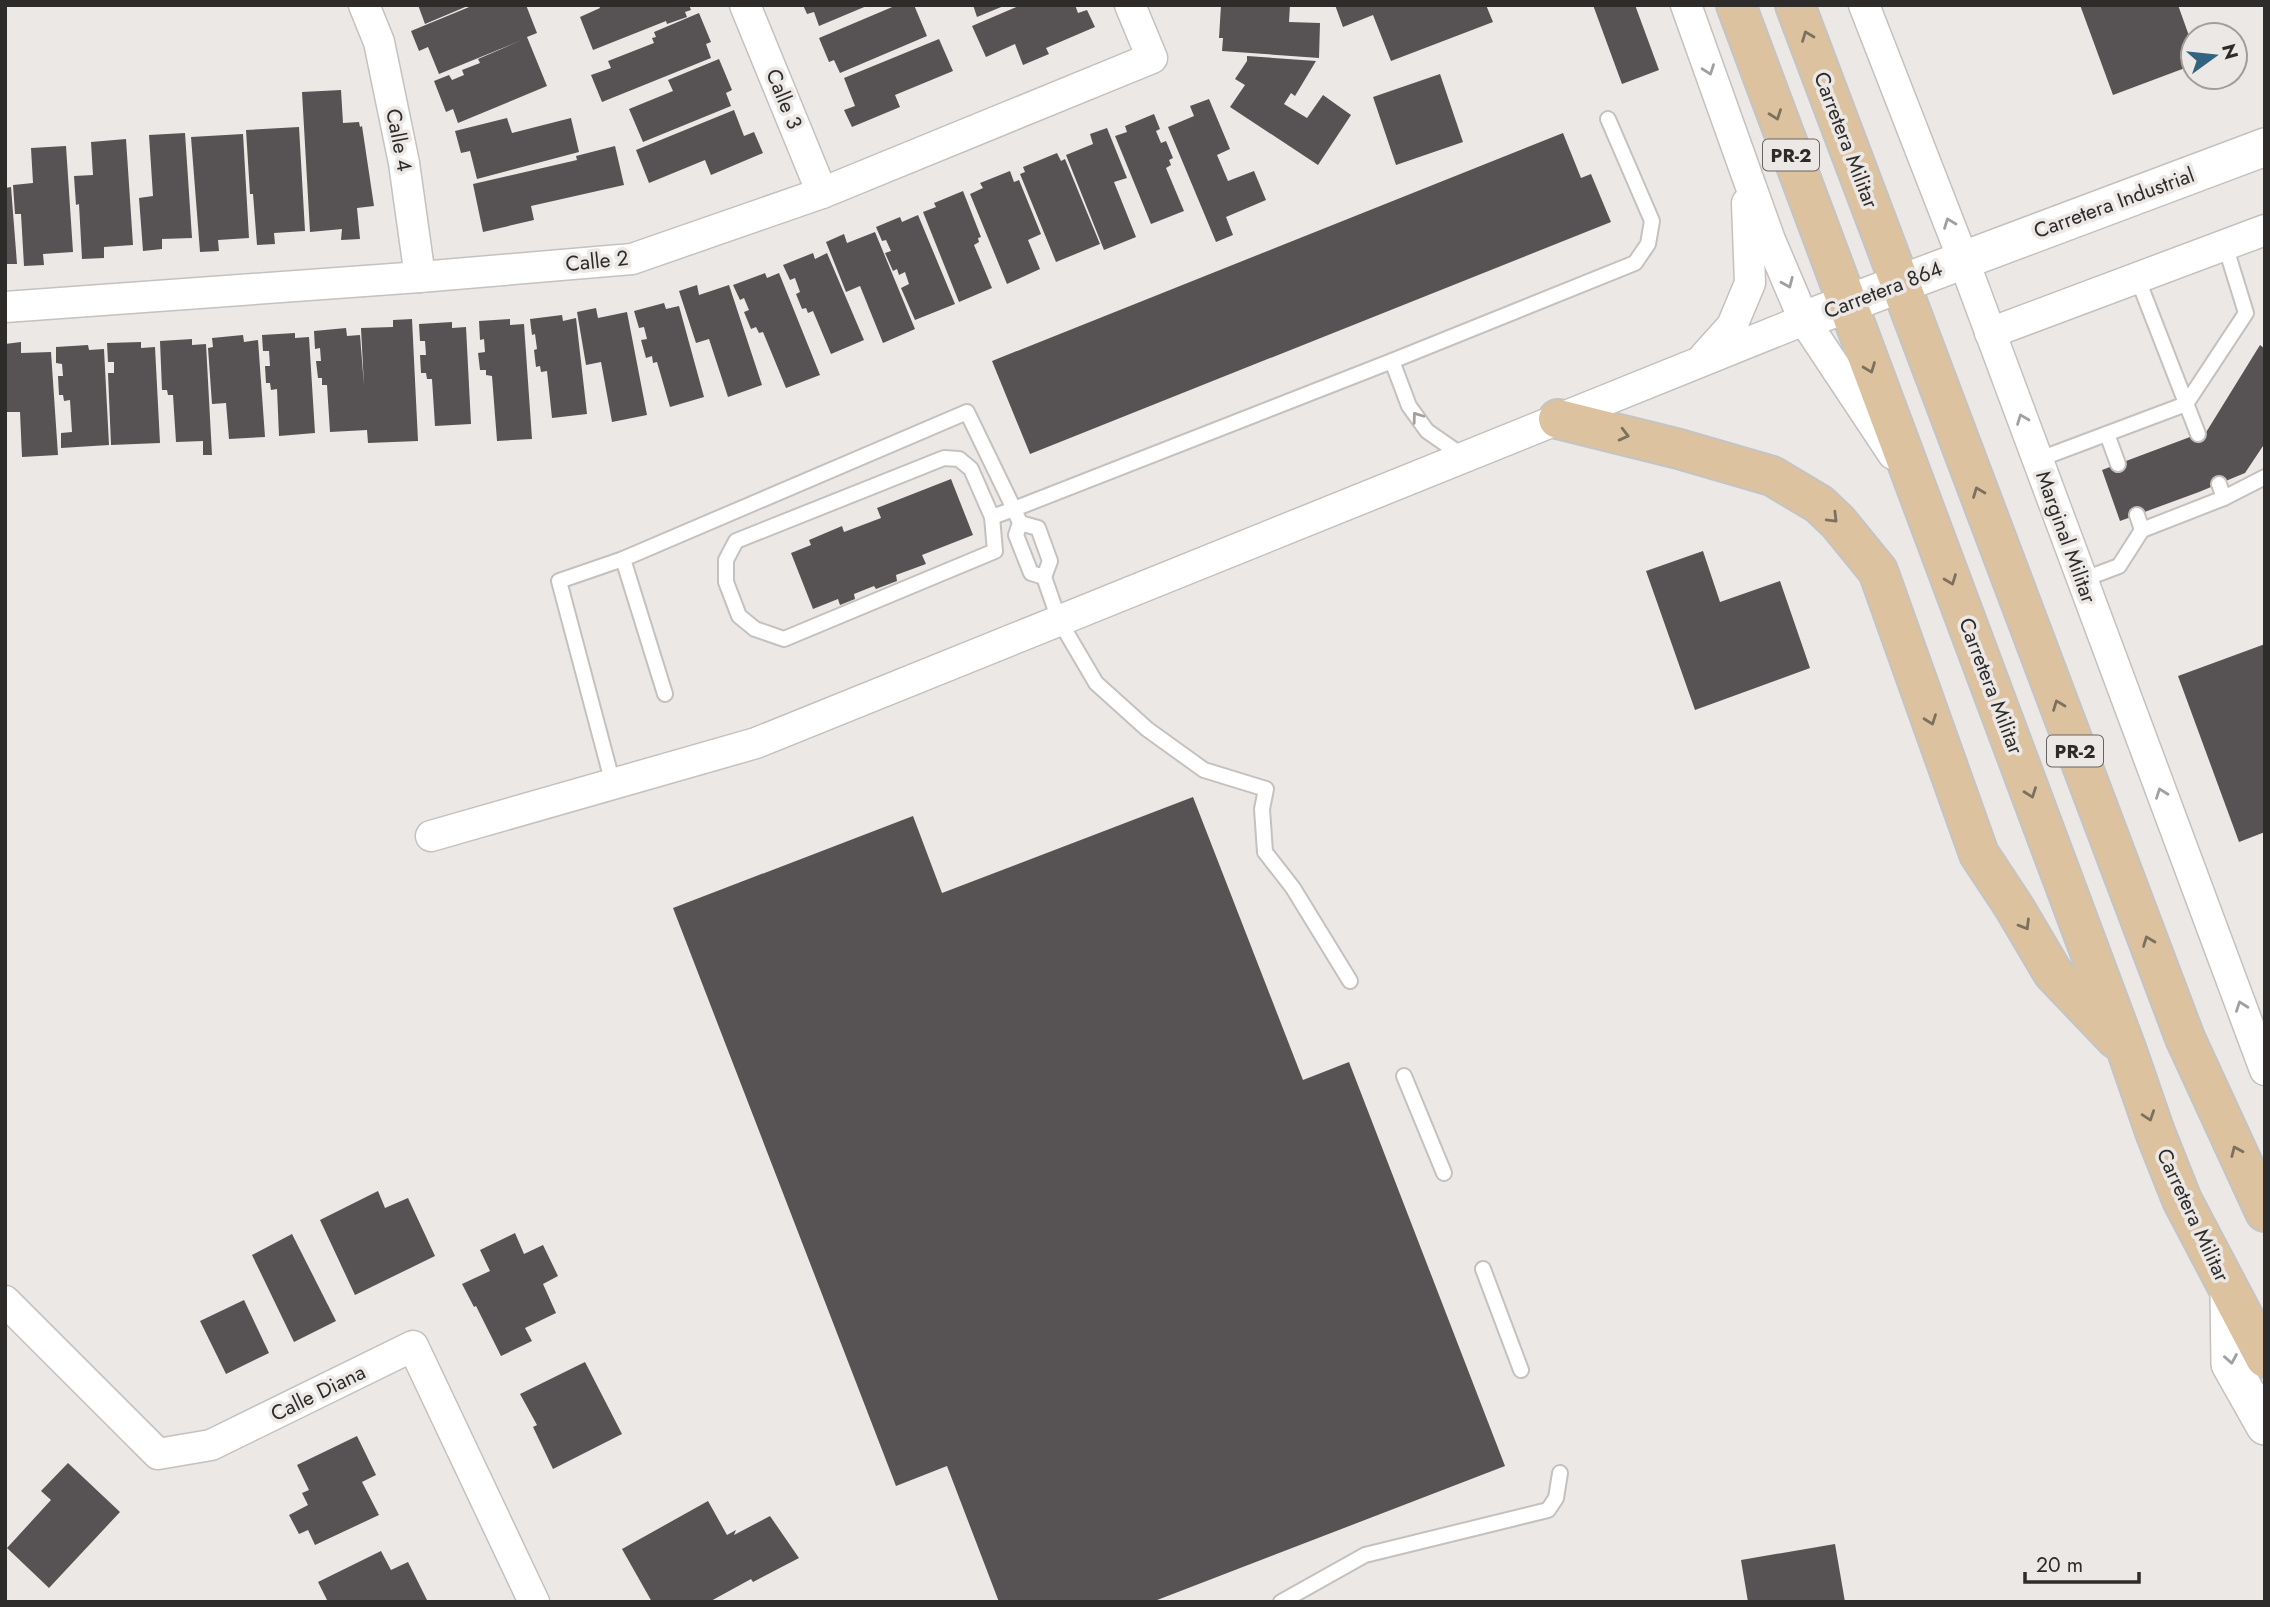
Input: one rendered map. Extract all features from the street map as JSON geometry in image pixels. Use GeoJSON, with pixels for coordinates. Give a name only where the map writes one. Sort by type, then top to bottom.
{"type":"FeatureCollection","features":[{"type":"Feature","properties":{"kind":"main road","name":"Carretera Militar"},"geometry":{"type":"LineString","coordinates":[[1736,5],[2155,1132],[2182,1200],[2265,1358]]}},
{"type":"Feature","properties":{"kind":"main road","name":"Carretera Militar"},"geometry":{"type":"LineString","coordinates":[[1795,5],[2185,1038],[2265,1212]]}},
{"type":"Feature","properties":{"kind":"main road"},"geometry":{"type":"LineString","coordinates":[[1558,419],[1679,449],[1772,476],[1819,504],[1838,522],[1878,570],[1979,855],[2053,973],[2127,1051]]}},
{"type":"Feature","properties":{"kind":"street","name":"Calle 4"},"geometry":{"type":"LineString","coordinates":[[364,5],[382,55],[404,163],[420,278]]}},
{"type":"Feature","properties":{"kind":"street","name":"Calle 3"},"geometry":{"type":"LineString","coordinates":[[745,5],[822,193]]}},
{"type":"Feature","properties":{"kind":"street","name":"Calle 2"},"geometry":{"type":"LineString","coordinates":[[5,307],[420,278],[632,259],[822,193],[1152,58],[1130,5]]}},
{"type":"Feature","properties":{"kind":"street"},"geometry":{"type":"LineString","coordinates":[[1686,5],[1770,240],[1804,320],[1917,490]]}},
{"type":"Feature","properties":{"kind":"street","name":"Marginal Militar"},"geometry":{"type":"LineString","coordinates":[[1864,5],[1963,259],[2265,1070]]}},
{"type":"Feature","properties":{"kind":"street","name":"Carretera Industrial"},"geometry":{"type":"LineString","coordinates":[[1963,259],[2265,147]]}},
{"type":"Feature","properties":{"kind":"street"},"geometry":{"type":"LineString","coordinates":[[1699,363],[1732,326],[1750,283],[1745,171]]}},
{"type":"Feature","properties":{"kind":"street"},"geometry":{"type":"LineString","coordinates":[[1990,333],[2265,230]]}},
{"type":"Feature","properties":{"kind":"street","name":"Carretera 864"},"geometry":{"type":"LineString","coordinates":[[1804,320],[1963,259]]}},
{"type":"Feature","properties":{"kind":"street"},"geometry":{"type":"LineString","coordinates":[[432,836],[756,743],[1804,320]]}},
{"type":"Feature","properties":{"kind":"street"},"geometry":{"type":"LineString","coordinates":[[2229,1292],[2230,1364],[2265,1426]]}},
{"type":"Feature","properties":{"kind":"street","name":"Calle Diana"},"geometry":{"type":"LineString","coordinates":[[5,1301],[158,1454],[211,1445],[413,1346],[534,1602]]}},
{"type":"Feature","properties":{"kind":"lane"},"geometry":{"type":"LineString","coordinates":[[992,517],[1017,516],[1635,263],[1648,244],[1652,221],[1608,120]]}},
{"type":"Feature","properties":{"kind":"lane"},"geometry":{"type":"LineString","coordinates":[[2037,460],[2186,404],[2246,313],[2225,245]]}},
{"type":"Feature","properties":{"kind":"lane"},"geometry":{"type":"LineString","coordinates":[[2137,278],[2198,434]]}},
{"type":"Feature","properties":{"kind":"lane"},"geometry":{"type":"LineString","coordinates":[[1392,361],[1409,406],[1427,431],[1464,457]]}},
{"type":"Feature","properties":{"kind":"lane"},"geometry":{"type":"LineString","coordinates":[[613,784],[559,581],[623,559],[967,412],[1017,516],[1016,535],[1031,573],[1044,577]]}},
{"type":"Feature","properties":{"kind":"lane"},"geometry":{"type":"LineString","coordinates":[[2107,434],[2118,464]]}},
{"type":"Feature","properties":{"kind":"lane"},"geometry":{"type":"LineString","coordinates":[[943,458],[958,459],[971,469],[992,517],[995,551],[784,639],[755,629],[739,615],[726,582],[726,560],[736,541],[943,458]]}},
{"type":"Feature","properties":{"kind":"lane"},"geometry":{"type":"LineString","coordinates":[[2082,580],[2119,566],[2142,530],[2221,491],[2265,478]]}},
{"type":"Feature","properties":{"kind":"lane"},"geometry":{"type":"LineString","coordinates":[[2137,515],[2142,530]]}},
{"type":"Feature","properties":{"kind":"lane"},"geometry":{"type":"LineString","coordinates":[[1017,516],[1038,528],[1051,561],[1044,577],[1059,620],[1096,683],[1147,729],[1204,770],[1266,789],[1262,809],[1265,852],[1293,888],[1350,981]]}},
{"type":"Feature","properties":{"kind":"lane"},"geometry":{"type":"LineString","coordinates":[[623,559],[665,694]]}},
{"type":"Feature","properties":{"kind":"lane"},"geometry":{"type":"LineString","coordinates":[[1404,1076],[1444,1173]]}},
{"type":"Feature","properties":{"kind":"lane"},"geometry":{"type":"LineString","coordinates":[[1483,1269],[1521,1370]]}},
{"type":"Feature","properties":{"kind":"lane"},"geometry":{"type":"LineString","coordinates":[[1281,1602],[1365,1555],[1548,1510],[1556,1498],[1560,1473]]}},
{"type":"Feature","properties":{"kind":"building"},"geometry":{"type":"Polygon","coordinates":[[[418,5],[470,5],[425,24],[418,5]]]}},
{"type":"Feature","properties":{"kind":"building"},"geometry":{"type":"Polygon","coordinates":[[[474,5],[526,5],[537,33],[527,37],[547,86],[458,123],[453,109],[446,112],[434,81],[449,75],[452,80],[464,75],[462,70],[480,63],[478,59],[522,40],[439,74],[428,47],[419,51],[411,31],[474,5]]]}},
{"type":"Feature","properties":{"kind":"building"},"geometry":{"type":"Polygon","coordinates":[[[599,5],[689,5],[691,10],[685,12],[687,17],[667,24],[666,21],[593,50],[580,17],[600,8],[599,5]]]}},
{"type":"Feature","properties":{"kind":"building"},"geometry":{"type":"Polygon","coordinates":[[[803,5],[869,5],[819,26],[814,12],[807,14],[803,5]]]}},
{"type":"Feature","properties":{"kind":"building"},"geometry":{"type":"Polygon","coordinates":[[[897,5],[914,5],[927,36],[840,73],[834,60],[829,62],[819,38],[897,5]]]}},
{"type":"Feature","properties":{"kind":"building"},"geometry":{"type":"Polygon","coordinates":[[[973,5],[1006,5],[977,17],[973,5]]]}},
{"type":"Feature","properties":{"kind":"building"},"geometry":{"type":"Polygon","coordinates":[[[1021,5],[1075,5],[1078,13],[1087,10],[1095,27],[1046,48],[1049,54],[1023,65],[1015,44],[986,57],[972,26],[1021,5]]]}},
{"type":"Feature","properties":{"kind":"building"},"geometry":{"type":"Polygon","coordinates":[[[1221,5],[1290,5],[1289,22],[1320,23],[1319,58],[1222,51],[1223,38],[1219,38],[1221,5]]]}},
{"type":"Feature","properties":{"kind":"building"},"geometry":{"type":"Polygon","coordinates":[[[1335,5],[1486,5],[1493,22],[1391,61],[1373,15],[1343,27],[1335,5]]]}},
{"type":"Feature","properties":{"kind":"building"},"geometry":{"type":"Polygon","coordinates":[[[1593,5],[1635,5],[1659,70],[1622,84],[1593,5]]]}},
{"type":"Feature","properties":{"kind":"building"},"geometry":{"type":"Polygon","coordinates":[[[2080,5],[2178,5],[2184,21],[2179,21],[2179,70],[2113,95],[2080,5]]]}},
{"type":"Feature","properties":{"kind":"building"},"geometry":{"type":"Polygon","coordinates":[[[699,13],[711,42],[706,44],[711,58],[602,102],[591,75],[611,68],[608,61],[654,43],[654,32],[699,13]]]}},
{"type":"Feature","properties":{"kind":"building"},"geometry":{"type":"Polygon","coordinates":[[[939,39],[953,71],[895,95],[900,107],[852,127],[844,110],[855,106],[844,78],[939,39]]]}},
{"type":"Feature","properties":{"kind":"building"},"geometry":{"type":"Polygon","coordinates":[[[1247,56],[1316,61],[1295,96],[1291,93],[1284,104],[1307,118],[1323,95],[1351,115],[1318,165],[1230,107],[1245,85],[1235,79],[1247,61],[1247,56]]]}},
{"type":"Feature","properties":{"kind":"building"},"geometry":{"type":"Polygon","coordinates":[[[719,59],[732,90],[726,93],[731,106],[643,142],[629,109],[673,91],[668,80],[719,59]]]}},
{"type":"Feature","properties":{"kind":"building"},"geometry":{"type":"Polygon","coordinates":[[[1440,74],[1463,142],[1396,165],[1373,97],[1440,74]]]}},
{"type":"Feature","properties":{"kind":"building"},"geometry":{"type":"Polygon","coordinates":[[[341,90],[343,123],[359,122],[360,127],[362,126],[374,206],[357,208],[360,239],[341,240],[342,229],[310,232],[302,92],[341,90]]]}},
{"type":"Feature","properties":{"kind":"building"},"geometry":{"type":"Polygon","coordinates":[[[1209,99],[1230,149],[1217,155],[1228,181],[1254,171],[1266,200],[1226,217],[1233,235],[1216,242],[1168,127],[1194,116],[1190,106],[1209,99]]]}},
{"type":"Feature","properties":{"kind":"building"},"geometry":{"type":"Polygon","coordinates":[[[734,110],[744,136],[754,132],[763,153],[711,175],[705,160],[649,183],[636,150],[734,110]]]}},
{"type":"Feature","properties":{"kind":"building"},"geometry":{"type":"Polygon","coordinates":[[[1154,114],[1160,129],[1156,131],[1161,143],[1166,141],[1173,158],[1169,160],[1171,165],[1166,168],[1184,211],[1151,224],[1115,136],[1127,132],[1125,126],[1154,114]]]}},
{"type":"Feature","properties":{"kind":"building"},"geometry":{"type":"Polygon","coordinates":[[[507,118],[512,133],[571,118],[579,152],[477,179],[470,151],[461,153],[455,131],[507,118]]]}},
{"type":"Feature","properties":{"kind":"building"},"geometry":{"type":"Polygon","coordinates":[[[299,127],[305,231],[274,233],[275,244],[257,245],[253,194],[250,194],[246,130],[299,127]]]}},
{"type":"Feature","properties":{"kind":"building"},"geometry":{"type":"Polygon","coordinates":[[[1107,128],[1127,178],[1114,182],[1136,237],[1104,250],[1066,155],[1093,144],[1090,134],[1107,128]]]}},
{"type":"Feature","properties":{"kind":"building"},"geometry":{"type":"Polygon","coordinates":[[[185,133],[192,238],[162,239],[162,249],[143,251],[139,198],[153,196],[149,135],[185,133]]]}},
{"type":"Feature","properties":{"kind":"building"},"geometry":{"type":"Polygon","coordinates":[[[1563,133],[1581,178],[1591,174],[1611,222],[1030,454],[992,361],[1563,133]]]}},
{"type":"Feature","properties":{"kind":"building"},"geometry":{"type":"Polygon","coordinates":[[[243,134],[249,238],[218,240],[219,251],[200,252],[191,137],[243,134]]]}},
{"type":"Feature","properties":{"kind":"building"},"geometry":{"type":"Polygon","coordinates":[[[126,139],[133,245],[104,247],[104,258],[82,259],[79,204],[76,205],[74,176],[93,175],[91,142],[126,139]]]}},
{"type":"Feature","properties":{"kind":"building"},"geometry":{"type":"Polygon","coordinates":[[[66,146],[73,252],[43,254],[44,265],[24,266],[21,214],[15,214],[13,185],[33,183],[31,148],[66,146]]]}},
{"type":"Feature","properties":{"kind":"building"},"geometry":{"type":"Polygon","coordinates":[[[615,146],[624,185],[531,206],[534,220],[483,232],[473,184],[577,160],[576,156],[615,146]]]}},
{"type":"Feature","properties":{"kind":"building"},"geometry":{"type":"Polygon","coordinates":[[[1057,153],[1061,161],[1065,159],[1100,244],[1056,262],[1020,174],[1025,172],[1023,167],[1057,153]]]}},
{"type":"Feature","properties":{"kind":"building"},"geometry":{"type":"Polygon","coordinates":[[[1010,171],[1014,182],[1019,180],[1041,234],[1028,240],[1040,269],[1007,284],[970,194],[983,188],[980,183],[1010,171]]]}},
{"type":"Feature","properties":{"kind":"building"},"geometry":{"type":"Polygon","coordinates":[[[11,187],[17,264],[5,264],[5,188],[11,187]]]}},
{"type":"Feature","properties":{"kind":"building"},"geometry":{"type":"Polygon","coordinates":[[[963,191],[981,237],[974,245],[992,288],[959,302],[923,212],[936,207],[934,203],[963,191]]]}},
{"type":"Feature","properties":{"kind":"building"},"geometry":{"type":"Polygon","coordinates":[[[918,215],[955,304],[915,320],[901,288],[909,284],[905,272],[899,275],[897,269],[893,271],[885,253],[891,251],[886,240],[882,241],[876,227],[900,217],[902,222],[918,215]]]}},
{"type":"Feature","properties":{"kind":"building"},"geometry":{"type":"Polygon","coordinates":[[[875,232],[915,329],[883,343],[860,286],[846,292],[826,242],[844,234],[847,243],[875,232]]]}},
{"type":"Feature","properties":{"kind":"building"},"geometry":{"type":"Polygon","coordinates":[[[813,253],[815,259],[827,253],[864,340],[831,354],[813,311],[808,313],[806,308],[802,309],[796,294],[800,292],[795,278],[790,280],[783,265],[813,253]]]}},
{"type":"Feature","properties":{"kind":"building"},"geometry":{"type":"Polygon","coordinates":[[[765,273],[767,278],[779,273],[820,375],[786,388],[763,332],[759,333],[756,327],[751,329],[744,312],[749,310],[744,298],[740,300],[733,285],[765,273]]]}},
{"type":"Feature","properties":{"kind":"building"},"geometry":{"type":"Polygon","coordinates":[[[697,285],[699,295],[729,285],[762,385],[728,397],[709,339],[696,343],[679,291],[697,285]]]}},
{"type":"Feature","properties":{"kind":"building"},"geometry":{"type":"Polygon","coordinates":[[[664,303],[666,309],[679,306],[704,397],[670,407],[657,362],[653,363],[652,356],[646,358],[641,340],[647,339],[644,327],[639,328],[634,311],[664,303]]]}},
{"type":"Feature","properties":{"kind":"building"},"geometry":{"type":"Polygon","coordinates":[[[596,308],[598,318],[627,312],[647,415],[612,422],[601,362],[586,365],[577,312],[596,308]]]}},
{"type":"Feature","properties":{"kind":"building"},"geometry":{"type":"Polygon","coordinates":[[[562,315],[563,321],[576,318],[587,414],[552,418],[547,371],[541,372],[540,366],[536,367],[534,350],[537,349],[530,319],[562,315]]]}},
{"type":"Feature","properties":{"kind":"building"},"geometry":{"type":"Polygon","coordinates":[[[412,319],[418,441],[368,443],[367,430],[330,432],[327,385],[322,385],[322,378],[318,378],[316,361],[321,361],[320,348],[315,349],[314,331],[346,328],[347,336],[360,335],[364,386],[361,328],[393,327],[393,320],[412,319]]]}},
{"type":"Feature","properties":{"kind":"building"},"geometry":{"type":"Polygon","coordinates":[[[510,319],[510,325],[524,324],[532,439],[497,441],[492,376],[486,375],[486,370],[480,370],[478,353],[485,352],[484,339],[480,340],[479,321],[510,319]]]}},
{"type":"Feature","properties":{"kind":"building"},"geometry":{"type":"Polygon","coordinates":[[[452,322],[452,328],[466,327],[471,424],[435,426],[432,379],[427,379],[426,373],[421,373],[420,355],[426,355],[425,341],[420,341],[419,324],[452,322]]]}},
{"type":"Feature","properties":{"kind":"building"},"geometry":{"type":"Polygon","coordinates":[[[295,333],[295,338],[309,337],[315,433],[279,436],[277,389],[271,390],[270,383],[266,383],[265,366],[270,366],[269,351],[263,351],[262,335],[295,333]]]}},
{"type":"Feature","properties":{"kind":"building"},"geometry":{"type":"Polygon","coordinates":[[[243,335],[244,342],[258,340],[265,437],[229,439],[226,403],[212,404],[208,348],[213,347],[212,338],[243,335]]]}},
{"type":"Feature","properties":{"kind":"building"},"geometry":{"type":"Polygon","coordinates":[[[192,339],[192,345],[206,344],[212,455],[203,455],[203,441],[176,442],[173,395],[162,390],[160,341],[192,339]]]}},
{"type":"Feature","properties":{"kind":"building"},"geometry":{"type":"Polygon","coordinates":[[[21,342],[21,353],[51,352],[58,455],[22,457],[20,412],[5,412],[5,344],[21,342]]]}},
{"type":"Feature","properties":{"kind":"building"},"geometry":{"type":"Polygon","coordinates":[[[141,342],[141,348],[155,347],[160,443],[111,445],[108,373],[114,373],[114,362],[108,362],[107,343],[141,342]]]}},
{"type":"Feature","properties":{"kind":"building"},"geometry":{"type":"Polygon","coordinates":[[[88,345],[89,350],[104,349],[109,445],[61,448],[61,433],[72,432],[70,400],[64,401],[63,395],[59,395],[58,376],[63,376],[62,364],[56,363],[56,347],[88,345]]]}},
{"type":"Feature","properties":{"kind":"building"},"geometry":{"type":"Polygon","coordinates":[[[2260,345],[2265,349],[2265,443],[2245,473],[2120,521],[2102,470],[2198,434],[2205,434],[2260,345]]]}},
{"type":"Feature","properties":{"kind":"building"},"geometry":{"type":"Polygon","coordinates":[[[951,479],[973,535],[922,555],[926,564],[896,575],[897,581],[854,594],[855,599],[840,605],[838,599],[813,609],[791,553],[811,545],[809,540],[842,526],[844,532],[881,518],[877,508],[951,479]]]}},
{"type":"Feature","properties":{"kind":"building"},"geometry":{"type":"Polygon","coordinates":[[[1703,551],[1720,602],[1780,581],[1810,668],[1695,710],[1646,571],[1703,551]]]}},
{"type":"Feature","properties":{"kind":"building"},"geometry":{"type":"Polygon","coordinates":[[[2265,644],[2265,832],[2239,842],[2178,676],[2265,644]]]}},
{"type":"Feature","properties":{"kind":"building"},"geometry":{"type":"Polygon","coordinates":[[[1193,797],[1303,1080],[1349,1062],[1505,1466],[1152,1602],[999,1602],[947,1466],[896,1486],[673,908],[913,816],[942,893],[1193,797]]]}},
{"type":"Feature","properties":{"kind":"building"},"geometry":{"type":"Polygon","coordinates":[[[378,1191],[385,1208],[408,1198],[435,1256],[355,1295],[320,1220],[378,1191]]]}},
{"type":"Feature","properties":{"kind":"building"},"geometry":{"type":"Polygon","coordinates":[[[515,1233],[524,1254],[543,1245],[558,1276],[543,1284],[556,1313],[525,1328],[532,1341],[501,1356],[462,1284],[490,1271],[480,1250],[515,1233]]]}},
{"type":"Feature","properties":{"kind":"building"},"geometry":{"type":"Polygon","coordinates":[[[292,1234],[336,1321],[294,1342],[252,1255],[292,1234]]]}},
{"type":"Feature","properties":{"kind":"building"},"geometry":{"type":"Polygon","coordinates":[[[244,1300],[269,1353],[226,1374],[200,1321],[244,1300]]]}},
{"type":"Feature","properties":{"kind":"building"},"geometry":{"type":"Polygon","coordinates":[[[585,1362],[622,1434],[553,1469],[533,1427],[537,1425],[520,1394],[585,1362]]]}},
{"type":"Feature","properties":{"kind":"building"},"geometry":{"type":"Polygon","coordinates":[[[357,1436],[376,1475],[362,1482],[379,1515],[315,1545],[308,1530],[299,1534],[289,1515],[308,1505],[302,1493],[309,1490],[297,1465],[357,1436]]]}},
{"type":"Feature","properties":{"kind":"building"},"geometry":{"type":"Polygon","coordinates":[[[68,1463],[120,1512],[49,1588],[7,1548],[51,1500],[41,1491],[68,1463]]]}},
{"type":"Feature","properties":{"kind":"building"},"geometry":{"type":"Polygon","coordinates":[[[708,1501],[727,1535],[736,1530],[734,1535],[770,1516],[799,1558],[753,1582],[751,1579],[709,1602],[652,1602],[622,1549],[708,1501]]]}},
{"type":"Feature","properties":{"kind":"building"},"geometry":{"type":"Polygon","coordinates":[[[1835,1544],[1845,1602],[1748,1602],[1741,1560],[1835,1544]]]}},
{"type":"Feature","properties":{"kind":"building"},"geometry":{"type":"Polygon","coordinates":[[[381,1551],[391,1570],[408,1562],[428,1602],[328,1602],[318,1582],[381,1551]]]}}]}
